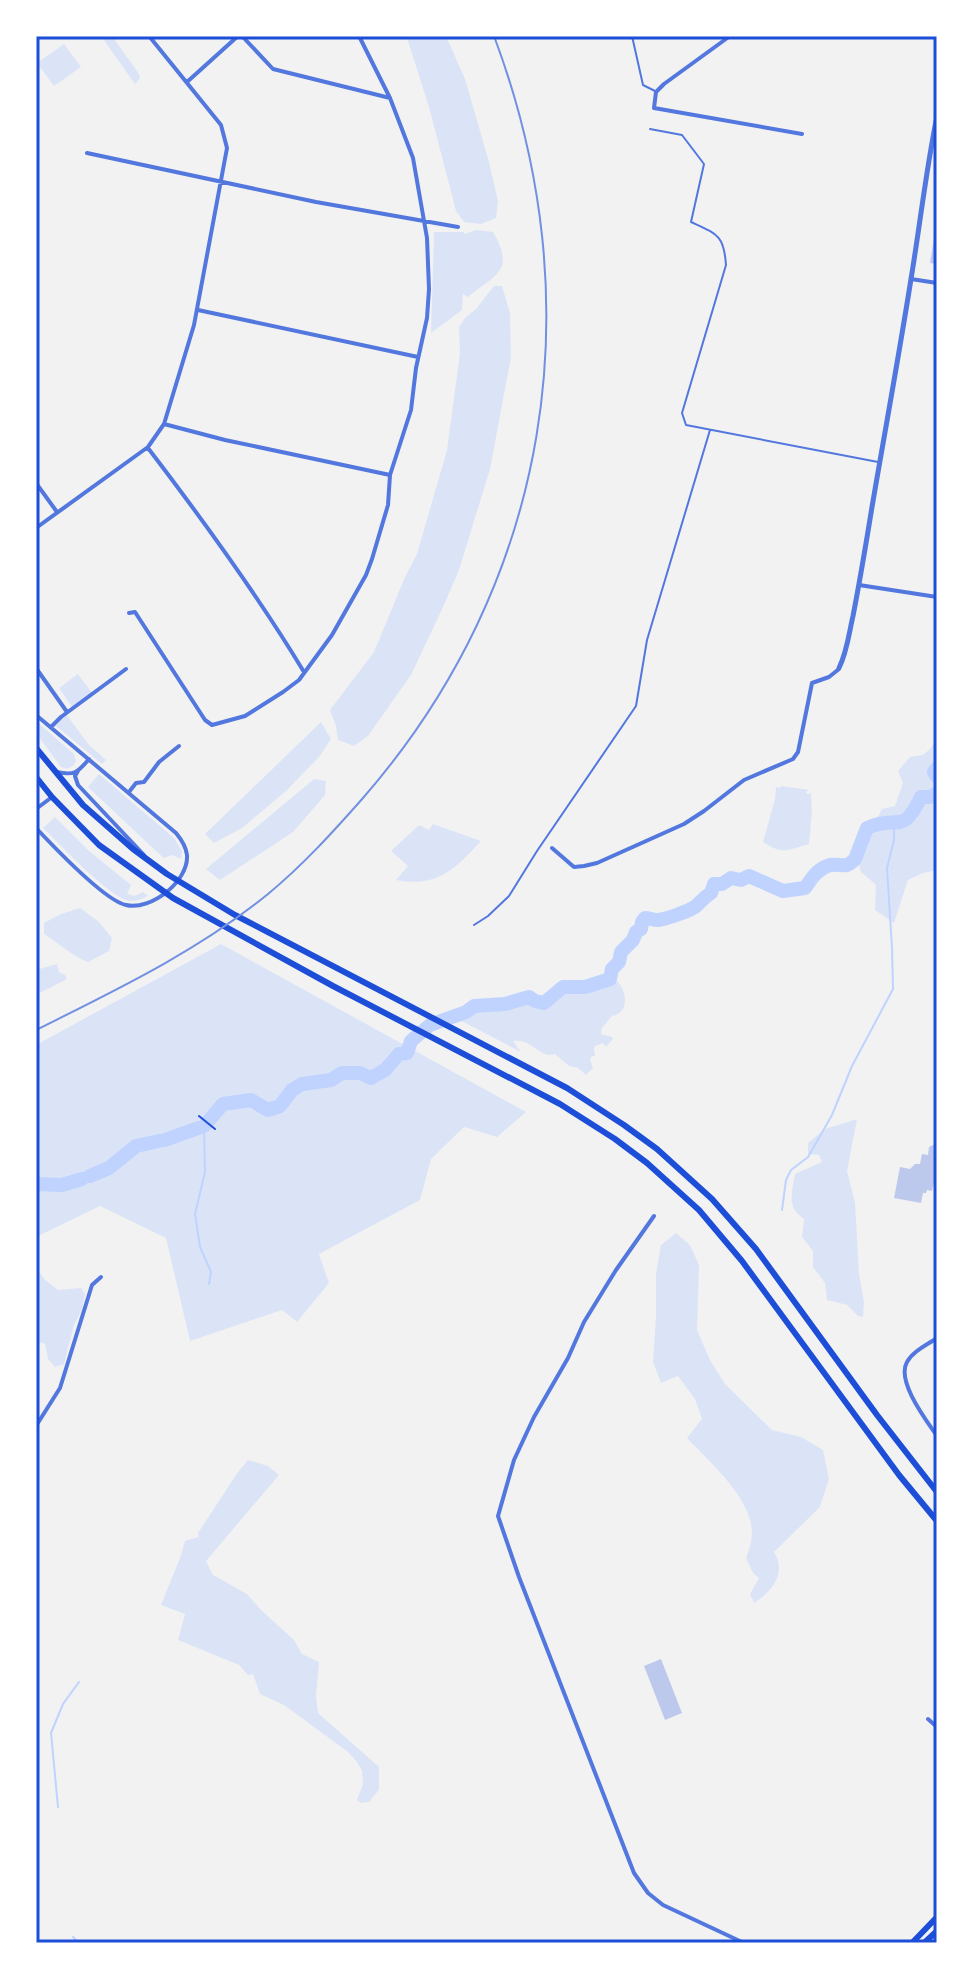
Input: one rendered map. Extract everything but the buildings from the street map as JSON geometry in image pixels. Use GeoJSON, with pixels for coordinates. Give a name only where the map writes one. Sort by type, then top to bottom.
{"type":"FeatureCollection","features":[{"type":"Feature","properties":{"kind":"main road"},"geometry":{"type":"LineString","coordinates":[[36,748],[83,805],[151,863],[235,915],[567,1088],[624,1125],[674,1164],[712,1199],[756,1249],[937,1492]]}},
{"type":"Feature","properties":{"kind":"main road"},"geometry":{"type":"LineString","coordinates":[[36,777],[99,845],[173,898],[255,945],[560,1104],[615,1139],[675,1187],[742,1261],[899,1475],[937,1521]]}},
{"type":"Feature","properties":{"kind":"main road"},"geometry":{"type":"LineString","coordinates":[[912,1943],[937,1917]]}},
{"type":"Feature","properties":{"kind":"main road"},"geometry":{"type":"LineString","coordinates":[[924,1943],[937,1931]]}},
{"type":"Feature","properties":{"kind":"street"},"geometry":{"type":"LineString","coordinates":[[36,528],[148,447],[164,424],[198,310],[222,181],[226,136],[221,125],[149,36]]}},
{"type":"Feature","properties":{"kind":"street"},"geometry":{"type":"LineString","coordinates":[[187,82],[240,36],[273,69],[390,98]]}},
{"type":"Feature","properties":{"kind":"street"},"geometry":{"type":"LineString","coordinates":[[129,613],[135,612],[205,720],[212,725],[245,716],[299,680],[332,635],[366,575],[388,505],[390,475],[411,410],[429,289],[427,238],[413,158],[390,98],[359,36]]}},
{"type":"Feature","properties":{"kind":"street"},"geometry":{"type":"LineString","coordinates":[[730,36],[664,84],[656,92],[654,108],[802,134]]}},
{"type":"Feature","properties":{"kind":"street"},"geometry":{"type":"LineString","coordinates":[[552,848],[574,867],[597,863],[684,824],[744,780],[793,759],[798,752],[812,683],[829,677],[839,668],[847,648],[888,425],[927,162],[937,116]]}},
{"type":"Feature","properties":{"kind":"street"},"geometry":{"type":"LineString","coordinates":[[87,153],[316,202],[458,227]]}},
{"type":"Feature","properties":{"kind":"street"},"geometry":{"type":"LineString","coordinates":[[911,279],[937,283]]}},
{"type":"Feature","properties":{"kind":"street"},"geometry":{"type":"LineString","coordinates":[[198,310],[419,357]]}},
{"type":"Feature","properties":{"kind":"street"},"geometry":{"type":"LineString","coordinates":[[164,424],[390,475]]}},
{"type":"Feature","properties":{"kind":"street"},"geometry":{"type":"LineString","coordinates":[[148,447],[275,624],[304,672]]}},
{"type":"Feature","properties":{"kind":"street"},"geometry":{"type":"LineString","coordinates":[[36,483],[57,512]]}},
{"type":"Feature","properties":{"kind":"street"},"geometry":{"type":"LineString","coordinates":[[859,585],[937,597]]}},
{"type":"Feature","properties":{"kind":"street"},"geometry":{"type":"LineString","coordinates":[[36,668],[67,712]]}},
{"type":"Feature","properties":{"kind":"street"},"geometry":{"type":"LineString","coordinates":[[51,727],[126,669]]}},
{"type":"Feature","properties":{"kind":"street"},"geometry":{"type":"LineString","coordinates":[[36,715],[176,833],[187,854],[186,865],[168,890],[146,903],[128,906],[101,891],[36,828]]}},
{"type":"Feature","properties":{"kind":"street"},"geometry":{"type":"LineString","coordinates":[[129,792],[136,783],[144,782],[159,762],[179,746]]}},
{"type":"Feature","properties":{"kind":"street"},"geometry":{"type":"LineString","coordinates":[[89,759],[75,779],[80,788],[151,863]]}},
{"type":"Feature","properties":{"kind":"street"},"geometry":{"type":"LineString","coordinates":[[55,771],[70,774],[78,771]]}},
{"type":"Feature","properties":{"kind":"street"},"geometry":{"type":"LineString","coordinates":[[36,809],[52,797]]}},
{"type":"Feature","properties":{"kind":"street"},"geometry":{"type":"LineString","coordinates":[[654,1216],[588,1315],[538,1410],[514,1460],[498,1516],[634,1873],[648,1893],[663,1905],[744,1943]]}},
{"type":"Feature","properties":{"kind":"street"},"geometry":{"type":"LineString","coordinates":[[36,1426],[60,1388],[92,1285],[101,1277]]}},
{"type":"Feature","properties":{"kind":"street"},"geometry":{"type":"LineString","coordinates":[[937,1338],[909,1358],[904,1368],[905,1382],[937,1436]]}},
{"type":"Feature","properties":{"kind":"street"},"geometry":{"type":"LineString","coordinates":[[928,1719],[937,1727]]}},
{"type":"Feature","properties":{"kind":"lane"},"geometry":{"type":"LineString","coordinates":[[632,36],[643,85],[656,92]]}},
{"type":"Feature","properties":{"kind":"lane"},"geometry":{"type":"LineString","coordinates":[[650,129],[682,135],[704,164],[691,222],[720,238],[725,249],[726,265],[682,413],[686,425],[880,462]]}},
{"type":"Feature","properties":{"kind":"lane"},"geometry":{"type":"LineString","coordinates":[[474,925],[509,896],[636,706],[647,640],[710,430]]}},
{"type":"Feature","properties":{"kind":"path"},"geometry":{"type":"LineString","coordinates":[[199,1116],[215,1129]]}},
{"type":"Feature","properties":{"kind":"shaded area"},"geometry":{"type":"Polygon","coordinates":[[[101,36],[112,36],[139,74],[140,78],[135,84],[101,36]]]}},
{"type":"Feature","properties":{"kind":"shaded area"},"geometry":{"type":"Polygon","coordinates":[[[404,36],[446,36],[465,79],[489,162],[498,201],[496,218],[481,224],[464,222],[456,211],[429,107],[404,36]]]}},
{"type":"Feature","properties":{"kind":"shaded area"},"geometry":{"type":"Polygon","coordinates":[[[64,44],[81,67],[54,86],[37,63],[64,44]]]}},
{"type":"Feature","properties":{"kind":"shaded area"},"geometry":{"type":"Polygon","coordinates":[[[476,230],[493,232],[503,256],[499,271],[468,297],[463,294],[462,310],[431,333],[434,232],[464,234],[476,230]]]}},
{"type":"Feature","properties":{"kind":"shaded area"},"geometry":{"type":"Polygon","coordinates":[[[494,286],[502,286],[510,313],[511,357],[490,469],[459,570],[411,675],[368,736],[354,746],[338,740],[330,710],[374,652],[417,554],[447,450],[460,353],[459,327],[494,286]]]}},
{"type":"Feature","properties":{"kind":"shaded area"},"geometry":{"type":"Polygon","coordinates":[[[78,674],[92,693],[72,707],[59,688],[78,674]]]}},
{"type":"Feature","properties":{"kind":"shaded area"},"geometry":{"type":"Polygon","coordinates":[[[66,714],[89,745],[106,760],[102,764],[56,726],[66,714]]]}},
{"type":"Feature","properties":{"kind":"shaded area"},"geometry":{"type":"Polygon","coordinates":[[[36,721],[74,754],[76,761],[73,766],[67,769],[61,767],[36,733],[36,721]]]}},
{"type":"Feature","properties":{"kind":"shaded area"},"geometry":{"type":"Polygon","coordinates":[[[321,722],[331,739],[319,757],[286,791],[242,828],[214,843],[205,834],[321,722]]]}},
{"type":"Feature","properties":{"kind":"shaded area"},"geometry":{"type":"Polygon","coordinates":[[[937,739],[937,870],[908,880],[894,923],[875,910],[876,885],[861,872],[854,846],[870,831],[882,809],[895,806],[903,783],[898,771],[910,757],[923,755],[937,739]]]}},
{"type":"Feature","properties":{"kind":"shaded area"},"geometry":{"type":"Polygon","coordinates":[[[99,774],[174,838],[182,851],[181,859],[172,855],[164,858],[88,787],[99,774]]]}},
{"type":"Feature","properties":{"kind":"shaded area"},"geometry":{"type":"Polygon","coordinates":[[[314,779],[326,781],[325,795],[293,832],[220,880],[206,869],[314,779]]]}},
{"type":"Feature","properties":{"kind":"shaded area"},"geometry":{"type":"Polygon","coordinates":[[[776,787],[809,790],[807,794],[811,793],[809,844],[780,850],[763,842],[776,787]]]}},
{"type":"Feature","properties":{"kind":"shaded area"},"geometry":{"type":"Polygon","coordinates":[[[55,817],[88,850],[131,885],[127,894],[135,896],[143,892],[148,896],[130,901],[98,881],[43,828],[55,817]]]}},
{"type":"Feature","properties":{"kind":"shaded area"},"geometry":{"type":"Polygon","coordinates":[[[433,824],[481,841],[454,868],[434,879],[396,880],[408,866],[391,851],[419,825],[429,830],[433,824]]]}},
{"type":"Feature","properties":{"kind":"shaded area"},"geometry":{"type":"Polygon","coordinates":[[[80,908],[99,922],[112,938],[109,951],[88,962],[44,934],[44,923],[80,908]]]}},
{"type":"Feature","properties":{"kind":"shaded area"},"geometry":{"type":"Polygon","coordinates":[[[221,944],[526,1112],[497,1137],[464,1127],[431,1159],[420,1200],[319,1254],[329,1283],[297,1322],[282,1310],[190,1341],[166,1238],[100,1206],[36,1237],[36,1045],[221,944]]]}},
{"type":"Feature","properties":{"kind":"shaded area"},"geometry":{"type":"Polygon","coordinates":[[[57,964],[59,972],[67,979],[36,995],[36,970],[57,964]]]}},
{"type":"Feature","properties":{"kind":"shaded area"},"geometry":{"type":"Polygon","coordinates":[[[617,981],[625,996],[624,1007],[602,1028],[601,1034],[613,1039],[606,1047],[603,1043],[595,1046],[595,1056],[590,1059],[593,1068],[586,1075],[555,1054],[544,1054],[526,1042],[513,1041],[521,1052],[454,1017],[476,1007],[508,1006],[529,1000],[542,1006],[565,989],[605,986],[617,981]]]}},
{"type":"Feature","properties":{"kind":"shaded area"},"geometry":{"type":"Polygon","coordinates":[[[857,1119],[847,1171],[855,1202],[863,1317],[847,1305],[827,1300],[825,1283],[813,1267],[813,1251],[802,1237],[804,1219],[792,1204],[795,1174],[822,1162],[819,1155],[808,1154],[808,1143],[825,1129],[857,1119]]]}},
{"type":"Feature","properties":{"kind":"shaded area"},"geometry":{"type":"Polygon","coordinates":[[[676,1233],[690,1245],[699,1265],[697,1330],[725,1384],[772,1430],[801,1437],[823,1450],[829,1479],[820,1507],[774,1552],[779,1567],[776,1581],[754,1603],[750,1594],[759,1578],[746,1558],[752,1535],[746,1509],[723,1476],[687,1438],[702,1419],[695,1399],[678,1376],[661,1383],[653,1362],[656,1274],[661,1245],[676,1233]]]}},
{"type":"Feature","properties":{"kind":"shaded area"},"geometry":{"type":"Polygon","coordinates":[[[36,1266],[44,1279],[58,1290],[81,1288],[85,1294],[64,1364],[55,1367],[48,1359],[45,1344],[36,1341],[36,1266]]]}},
{"type":"Feature","properties":{"kind":"shaded area"},"geometry":{"type":"Polygon","coordinates":[[[248,1460],[268,1466],[279,1475],[206,1561],[213,1575],[247,1594],[294,1640],[302,1654],[319,1662],[318,1713],[379,1767],[379,1790],[369,1802],[357,1800],[363,1784],[362,1771],[348,1752],[284,1705],[260,1694],[253,1674],[248,1675],[239,1665],[178,1640],[185,1614],[161,1605],[185,1541],[199,1537],[198,1533],[248,1460]]]}},
{"type":"Feature","properties":{"kind":"waterway"},"geometry":{"type":"LineString","coordinates":[[937,768],[934,772],[937,777]]}},
{"type":"Feature","properties":{"kind":"waterway"},"geometry":{"type":"LineString","coordinates":[[165,1140],[204,1126],[223,1104],[251,1100],[268,1110],[280,1106],[292,1090],[302,1084],[331,1080],[342,1073],[360,1073],[371,1078],[385,1070],[399,1054],[407,1053],[411,1041],[430,1025],[474,1006],[505,1004],[529,997],[544,1003],[563,987],[585,987],[610,979],[621,952],[641,929],[645,918],[658,920],[689,910],[711,893],[714,884],[722,884],[731,878],[741,880],[749,876],[783,891],[805,888],[822,869],[852,862],[867,828],[904,821],[921,797],[937,793]]}},
{"type":"Feature","properties":{"kind":"waterway"},"geometry":{"type":"LineString","coordinates":[[782,1210],[786,1180],[791,1170],[808,1157],[832,1115],[852,1066],[893,989],[887,868],[894,840],[894,823]]}},
{"type":"Feature","properties":{"kind":"waterway"},"geometry":{"type":"LineString","coordinates":[[204,1126],[205,1172],[195,1214],[200,1247],[211,1272],[209,1284]]}},
{"type":"Feature","properties":{"kind":"waterway"},"geometry":{"type":"LineString","coordinates":[[90,1176],[109,1168],[136,1146],[159,1141]]}},
{"type":"Feature","properties":{"kind":"waterway"},"geometry":{"type":"LineString","coordinates":[[36,1184],[62,1185],[82,1179]]}},
{"type":"Feature","properties":{"kind":"waterway"},"geometry":{"type":"LineString","coordinates":[[58,1807],[51,1733],[63,1704],[79,1682]]}},
{"type":"Feature","properties":{"kind":"waterway"},"geometry":{"type":"LineString","coordinates":[[73,1937],[79,1943]]}},
{"type":"Feature","properties":{"kind":"railway"},"geometry":{"type":"LineString","coordinates":[[36,1030],[185,952],[241,915],[293,872],[363,798],[427,714],[477,625],[513,532],[536,436],[546,337],[542,237],[525,136],[494,36]]}}]}
